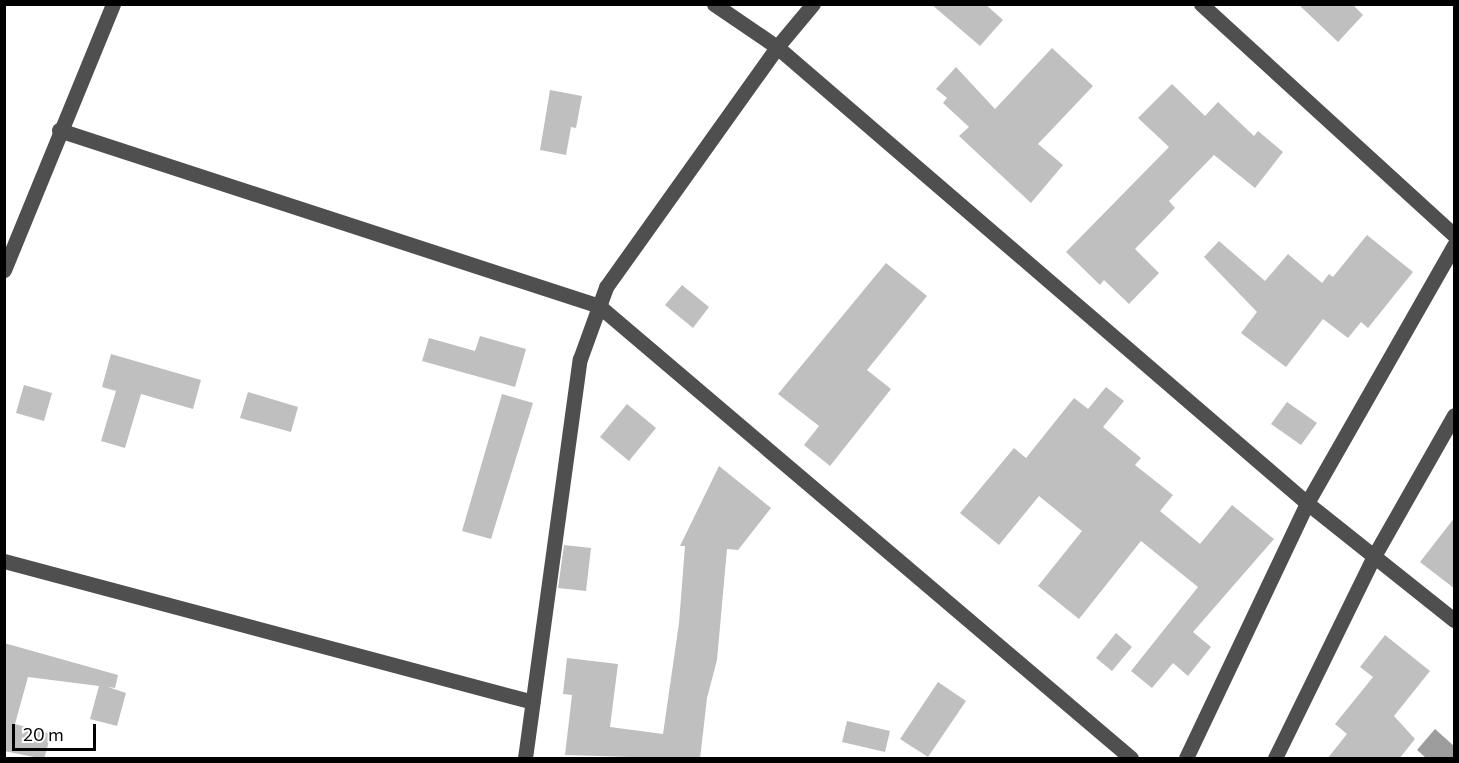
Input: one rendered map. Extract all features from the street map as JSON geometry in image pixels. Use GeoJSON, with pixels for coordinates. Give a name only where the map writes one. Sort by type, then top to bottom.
{"type":"FeatureCollection","features":[{"type":"Feature","properties":{"kind":"street"},"geometry":{"type":"LineString","coordinates":[[4,270],[59,130],[113,4]]}},
{"type":"Feature","properties":{"kind":"street"},"geometry":{"type":"LineString","coordinates":[[714,4],[777,47],[1307,503],[1455,620]]}},
{"type":"Feature","properties":{"kind":"street"},"geometry":{"type":"LineString","coordinates":[[525,759],[580,359],[606,287],[777,47],[813,4]]}},
{"type":"Feature","properties":{"kind":"street"},"geometry":{"type":"LineString","coordinates":[[1201,4],[1455,235]]}},
{"type":"Feature","properties":{"kind":"street"},"geometry":{"type":"LineString","coordinates":[[59,130],[599,306],[1131,759]]}},
{"type":"Feature","properties":{"kind":"street"},"geometry":{"type":"LineString","coordinates":[[1186,759],[1307,503],[1455,245]]}},
{"type":"Feature","properties":{"kind":"street"},"geometry":{"type":"LineString","coordinates":[[1275,759],[1374,556],[1455,415]]}},
{"type":"Feature","properties":{"kind":"street"},"geometry":{"type":"LineString","coordinates":[[4,561],[533,702]]}},
{"type":"Feature","properties":{"kind":"shaded area"},"geometry":{"type":"Polygon","coordinates":[[[1435,729],[1454,746],[1454,758],[1426,758],[1417,750],[1435,729]]]}},
{"type":"Feature","properties":{"kind":"building"},"geometry":{"type":"Polygon","coordinates":[[[931,4],[985,4],[1003,20],[980,46],[931,4]]]}},
{"type":"Feature","properties":{"kind":"building"},"geometry":{"type":"Polygon","coordinates":[[[1298,4],[1352,4],[1363,15],[1338,42],[1298,4]]]}},
{"type":"Feature","properties":{"kind":"building"},"geometry":{"type":"Polygon","coordinates":[[[1052,48],[1093,86],[1038,144],[1063,165],[1031,203],[959,136],[969,127],[943,103],[947,98],[936,89],[956,67],[995,109],[1052,48]]]}},
{"type":"Feature","properties":{"kind":"building"},"geometry":{"type":"Polygon","coordinates":[[[1172,84],[1205,116],[1218,102],[1254,136],[1258,131],[1283,152],[1255,188],[1214,155],[1169,201],[1175,208],[1135,249],[1159,273],[1129,304],[1104,280],[1100,285],[1066,252],[1169,147],[1138,118],[1172,84]]]}},
{"type":"Feature","properties":{"kind":"building"},"geometry":{"type":"Polygon","coordinates":[[[550,90],[582,96],[576,128],[571,127],[566,155],[540,150],[550,90]]]}},
{"type":"Feature","properties":{"kind":"building"},"geometry":{"type":"Polygon","coordinates":[[[1367,235],[1413,272],[1368,328],[1361,322],[1348,338],[1323,319],[1286,367],[1241,333],[1257,312],[1204,257],[1219,241],[1265,281],[1288,254],[1322,283],[1329,274],[1333,277],[1367,235]]]}},
{"type":"Feature","properties":{"kind":"building"},"geometry":{"type":"Polygon","coordinates":[[[886,263],[927,296],[867,370],[891,389],[830,466],[804,445],[819,426],[778,394],[886,263]]]}},
{"type":"Feature","properties":{"kind":"building"},"geometry":{"type":"Polygon","coordinates":[[[682,285],[709,307],[693,328],[665,305],[682,285]]]}},
{"type":"Feature","properties":{"kind":"building"},"geometry":{"type":"Polygon","coordinates":[[[480,336],[526,349],[515,387],[422,361],[429,338],[475,351],[480,336]]]}},
{"type":"Feature","properties":{"kind":"building"},"geometry":{"type":"Polygon","coordinates":[[[111,354],[201,380],[193,409],[141,394],[125,448],[101,441],[116,391],[102,387],[111,354]]]}},
{"type":"Feature","properties":{"kind":"building"},"geometry":{"type":"Polygon","coordinates":[[[24,385],[52,393],[44,421],[16,413],[24,385]]]}},
{"type":"Feature","properties":{"kind":"building"},"geometry":{"type":"Polygon","coordinates":[[[1106,387],[1124,401],[1103,427],[1141,458],[1135,465],[1173,495],[1160,511],[1200,544],[1232,505],[1274,539],[1193,632],[1211,647],[1188,676],[1173,663],[1152,688],[1131,671],[1198,587],[1141,541],[1079,619],[1038,586],[1082,531],[1039,496],[999,545],[960,513],[1014,448],[1026,458],[1074,398],[1088,409],[1106,387]]]}},
{"type":"Feature","properties":{"kind":"building"},"geometry":{"type":"Polygon","coordinates":[[[248,392],[298,407],[291,432],[240,418],[248,392]]]}},
{"type":"Feature","properties":{"kind":"building"},"geometry":{"type":"Polygon","coordinates":[[[502,394],[533,403],[491,539],[462,531],[502,394]]]}},
{"type":"Feature","properties":{"kind":"building"},"geometry":{"type":"Polygon","coordinates":[[[1287,402],[1317,423],[1301,445],[1271,424],[1287,402]]]}},
{"type":"Feature","properties":{"kind":"building"},"geometry":{"type":"Polygon","coordinates":[[[627,404],[656,428],[629,461],[600,437],[627,404]]]}},
{"type":"Feature","properties":{"kind":"building"},"geometry":{"type":"Polygon","coordinates":[[[719,466],[771,508],[738,550],[727,549],[717,660],[707,698],[700,759],[565,755],[572,695],[563,694],[567,658],[618,664],[610,727],[663,734],[679,623],[685,546],[680,546],[719,466]]]}},
{"type":"Feature","properties":{"kind":"building"},"geometry":{"type":"Polygon","coordinates":[[[1455,517],[1455,589],[1420,562],[1455,517]]]}},
{"type":"Feature","properties":{"kind":"building"},"geometry":{"type":"Polygon","coordinates":[[[564,545],[591,548],[586,591],[558,588],[564,545]]]}},
{"type":"Feature","properties":{"kind":"building"},"geometry":{"type":"Polygon","coordinates":[[[1116,633],[1132,647],[1112,671],[1096,658],[1116,633]]]}},
{"type":"Feature","properties":{"kind":"building"},"geometry":{"type":"Polygon","coordinates":[[[1385,635],[1430,671],[1394,716],[1415,739],[1399,759],[1327,759],[1347,734],[1335,724],[1373,677],[1360,667],[1385,635]]]}},
{"type":"Feature","properties":{"kind":"building"},"geometry":{"type":"Polygon","coordinates":[[[4,643],[118,675],[115,688],[108,687],[126,693],[117,726],[90,719],[99,686],[28,677],[15,724],[51,734],[44,759],[4,751],[4,643]]]}},
{"type":"Feature","properties":{"kind":"building"},"geometry":{"type":"Polygon","coordinates":[[[938,682],[966,701],[928,757],[900,739],[938,682]]]}},
{"type":"Feature","properties":{"kind":"building"},"geometry":{"type":"Polygon","coordinates":[[[847,721],[890,731],[885,752],[842,742],[847,721]]]}}]}
